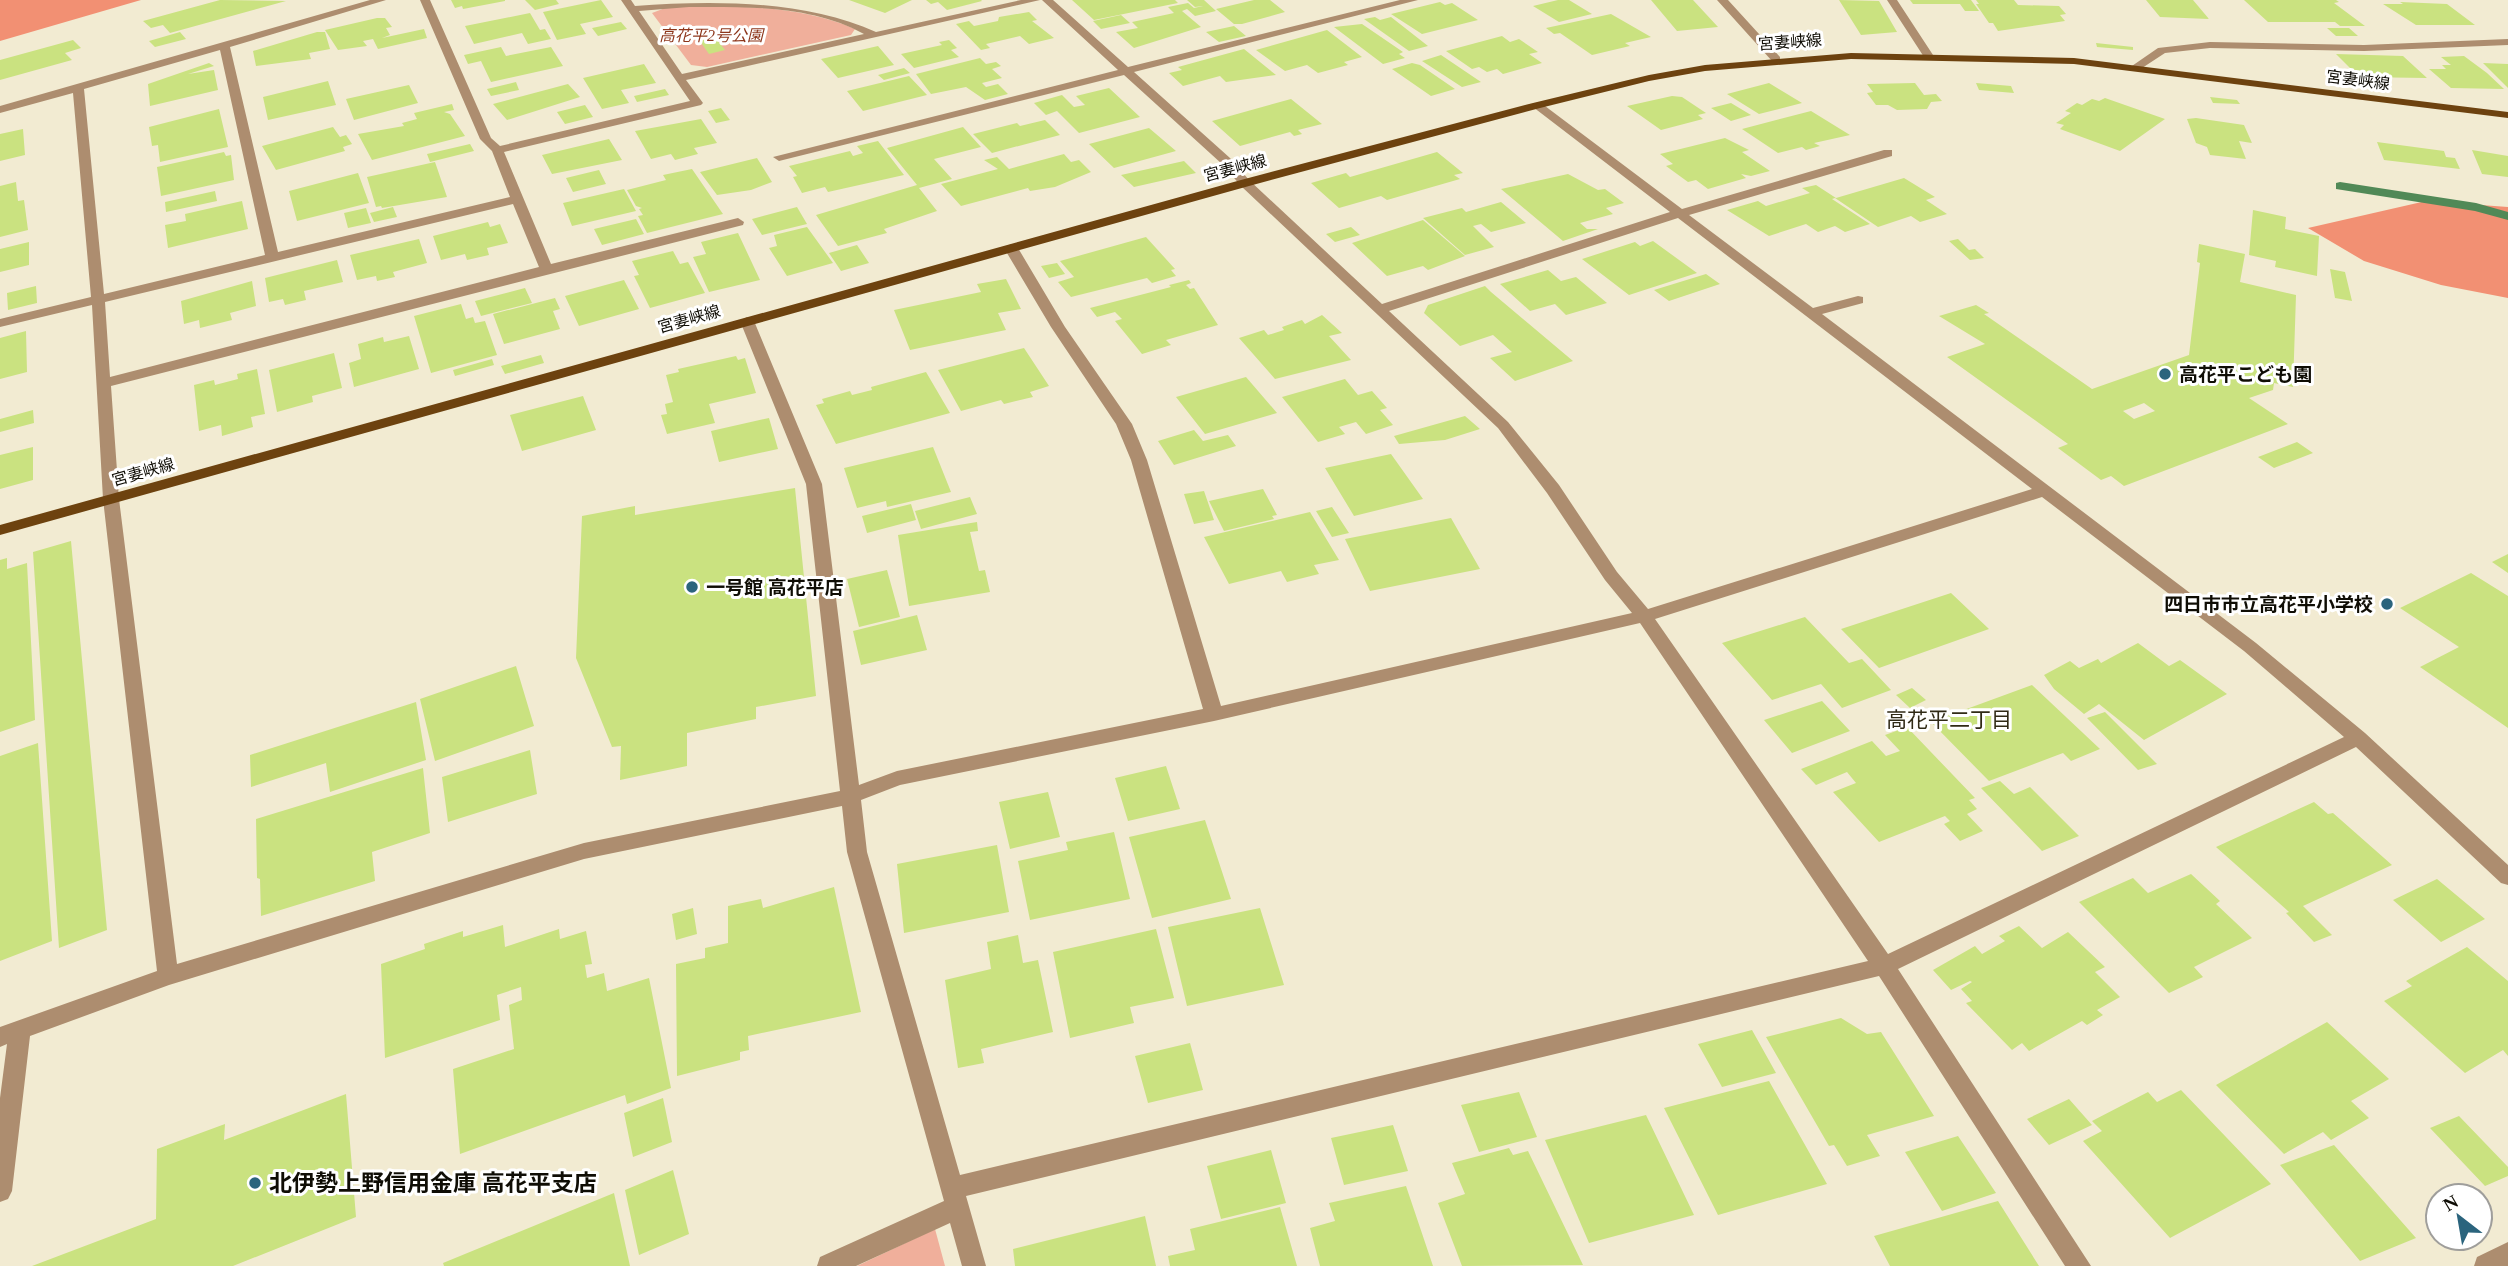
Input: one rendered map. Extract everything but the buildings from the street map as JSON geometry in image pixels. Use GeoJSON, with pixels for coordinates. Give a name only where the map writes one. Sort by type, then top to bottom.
{"type":"FeatureCollection","features":[{"type":"Feature","properties":{"kind":"main road","name":"宮妻峡線"},"geometry":{"type":"LineString","coordinates":[[0,530],[1245,183],[1649,78],[1776,59],[1928,55],[2074,61],[2508,115]]}},
{"type":"Feature","properties":{"kind":"street"},"geometry":{"type":"LineString","coordinates":[[0,110],[381,0]]}},
{"type":"Feature","properties":{"kind":"street"},"geometry":{"type":"LineString","coordinates":[[425,0],[486,139],[497,150],[547,269]]}},
{"type":"Feature","properties":{"kind":"street"},"geometry":{"type":"LineString","coordinates":[[679,78],[1035,0]]}},
{"type":"Feature","properties":{"kind":"street"},"geometry":{"type":"LineString","coordinates":[[1047,0],[1226,161],[1245,183],[1503,425],[1553,489],[1611,576],[1644,616],[1884,966],[2079,1266]]}},
{"type":"Feature","properties":{"kind":"street"},"geometry":{"type":"LineString","coordinates":[[779,158],[1413,0]]}},
{"type":"Feature","properties":{"kind":"street"},"geometry":{"type":"LineString","coordinates":[[1722,0],[1776,59]]}},
{"type":"Feature","properties":{"kind":"street"},"geometry":{"type":"LineString","coordinates":[[1892,0],[1928,55]]}},
{"type":"Feature","properties":{"kind":"street"},"geometry":{"type":"LineString","coordinates":[[629,5],[688,1],[784,3],[839,15],[864,26],[874,36]]}},
{"type":"Feature","properties":{"kind":"street"},"geometry":{"type":"LineString","coordinates":[[497,150],[697,103],[629,5]]}},
{"type":"Feature","properties":{"kind":"street"},"geometry":{"type":"LineString","coordinates":[[2135,68],[2162,50],[2210,45],[2364,48],[2508,42]]}},
{"type":"Feature","properties":{"kind":"street"},"geometry":{"type":"LineString","coordinates":[[224,45],[272,257]]}},
{"type":"Feature","properties":{"kind":"street"},"geometry":{"type":"LineString","coordinates":[[78,88],[98,299],[111,499],[168,976]]}},
{"type":"Feature","properties":{"kind":"street"},"geometry":{"type":"LineString","coordinates":[[1537,105],[2239,639],[2358,737],[2508,877]]}},
{"type":"Feature","properties":{"kind":"street"},"geometry":{"type":"LineString","coordinates":[[1381,309],[1681,213],[1888,153]]}},
{"type":"Feature","properties":{"kind":"street"},"geometry":{"type":"LineString","coordinates":[[0,323],[517,199]]}},
{"type":"Feature","properties":{"kind":"street"},"geometry":{"type":"LineString","coordinates":[[104,383],[738,222]]}},
{"type":"Feature","properties":{"kind":"street"},"geometry":{"type":"LineString","coordinates":[[1011,248],[1058,327],[1124,424],[1139,460],[1214,714]]}},
{"type":"Feature","properties":{"kind":"street"},"geometry":{"type":"LineString","coordinates":[[1811,313],[1858,300]]}},
{"type":"Feature","properties":{"kind":"street"},"geometry":{"type":"LineString","coordinates":[[747,321],[814,484],[857,852],[875,926],[974,1266]]}},
{"type":"Feature","properties":{"kind":"street"},"geometry":{"type":"LineString","coordinates":[[0,1191],[10,1032],[168,976],[584,851],[849,797],[897,778],[1214,714],[1644,616],[2044,491]]}},
{"type":"Feature","properties":{"kind":"street"},"geometry":{"type":"LineString","coordinates":[[829,1266],[955,1198],[1884,966],[2358,737]]}},
{"type":"Feature","properties":{"kind":"street"},"geometry":{"type":"LineString","coordinates":[[2486,1266],[2508,1254]]}},
{"type":"Feature","properties":{"kind":"green space","name":"高花平2号公園"},"geometry":{"type":"Polygon","coordinates":[[[668,7],[752,7],[794,12],[835,21],[855,29],[851,35],[707,67],[691,65],[652,13],[668,7]]]}},
{"type":"Feature","properties":{"kind":"green space"},"geometry":{"type":"Polygon","coordinates":[[[935,1229],[945,1266],[857,1266],[935,1229]]]}},
{"type":"Feature","properties":{"kind":"shaded area"},"geometry":{"type":"Polygon","coordinates":[[[0,0],[141,0],[0,41],[0,0]]]}},
{"type":"Feature","properties":{"kind":"shaded area"},"geometry":{"type":"Polygon","coordinates":[[[2426,201],[2508,207],[2508,298],[2441,285],[2364,261],[2308,228],[2426,201]]]}},
{"type":"Feature","properties":{"kind":"waterway"},"geometry":{"type":"LineString","coordinates":[[2340,186],[2476,207],[2508,216]]}},
{"type":"Feature","properties":{"kind":"place","name":"高花平こども園"},"geometry":{"type":"Point","coordinates":[2165,374]}},
{"type":"Feature","properties":{"kind":"place","name":"一号館 高花平店"},"geometry":{"type":"Point","coordinates":[692,587]}},
{"type":"Feature","properties":{"kind":"place","name":"四日市市立高花平小学校"},"geometry":{"type":"Point","coordinates":[2387,604]}},
{"type":"Feature","properties":{"kind":"place","name":"北伊勢上野信用金庫 高花平支店"},"geometry":{"type":"Point","coordinates":[255,1183]}},
{"type":"Feature","properties":{"kind":"district","name":"高花平二丁目"},"geometry":{"type":"Point","coordinates":[1949,720]}}]}
